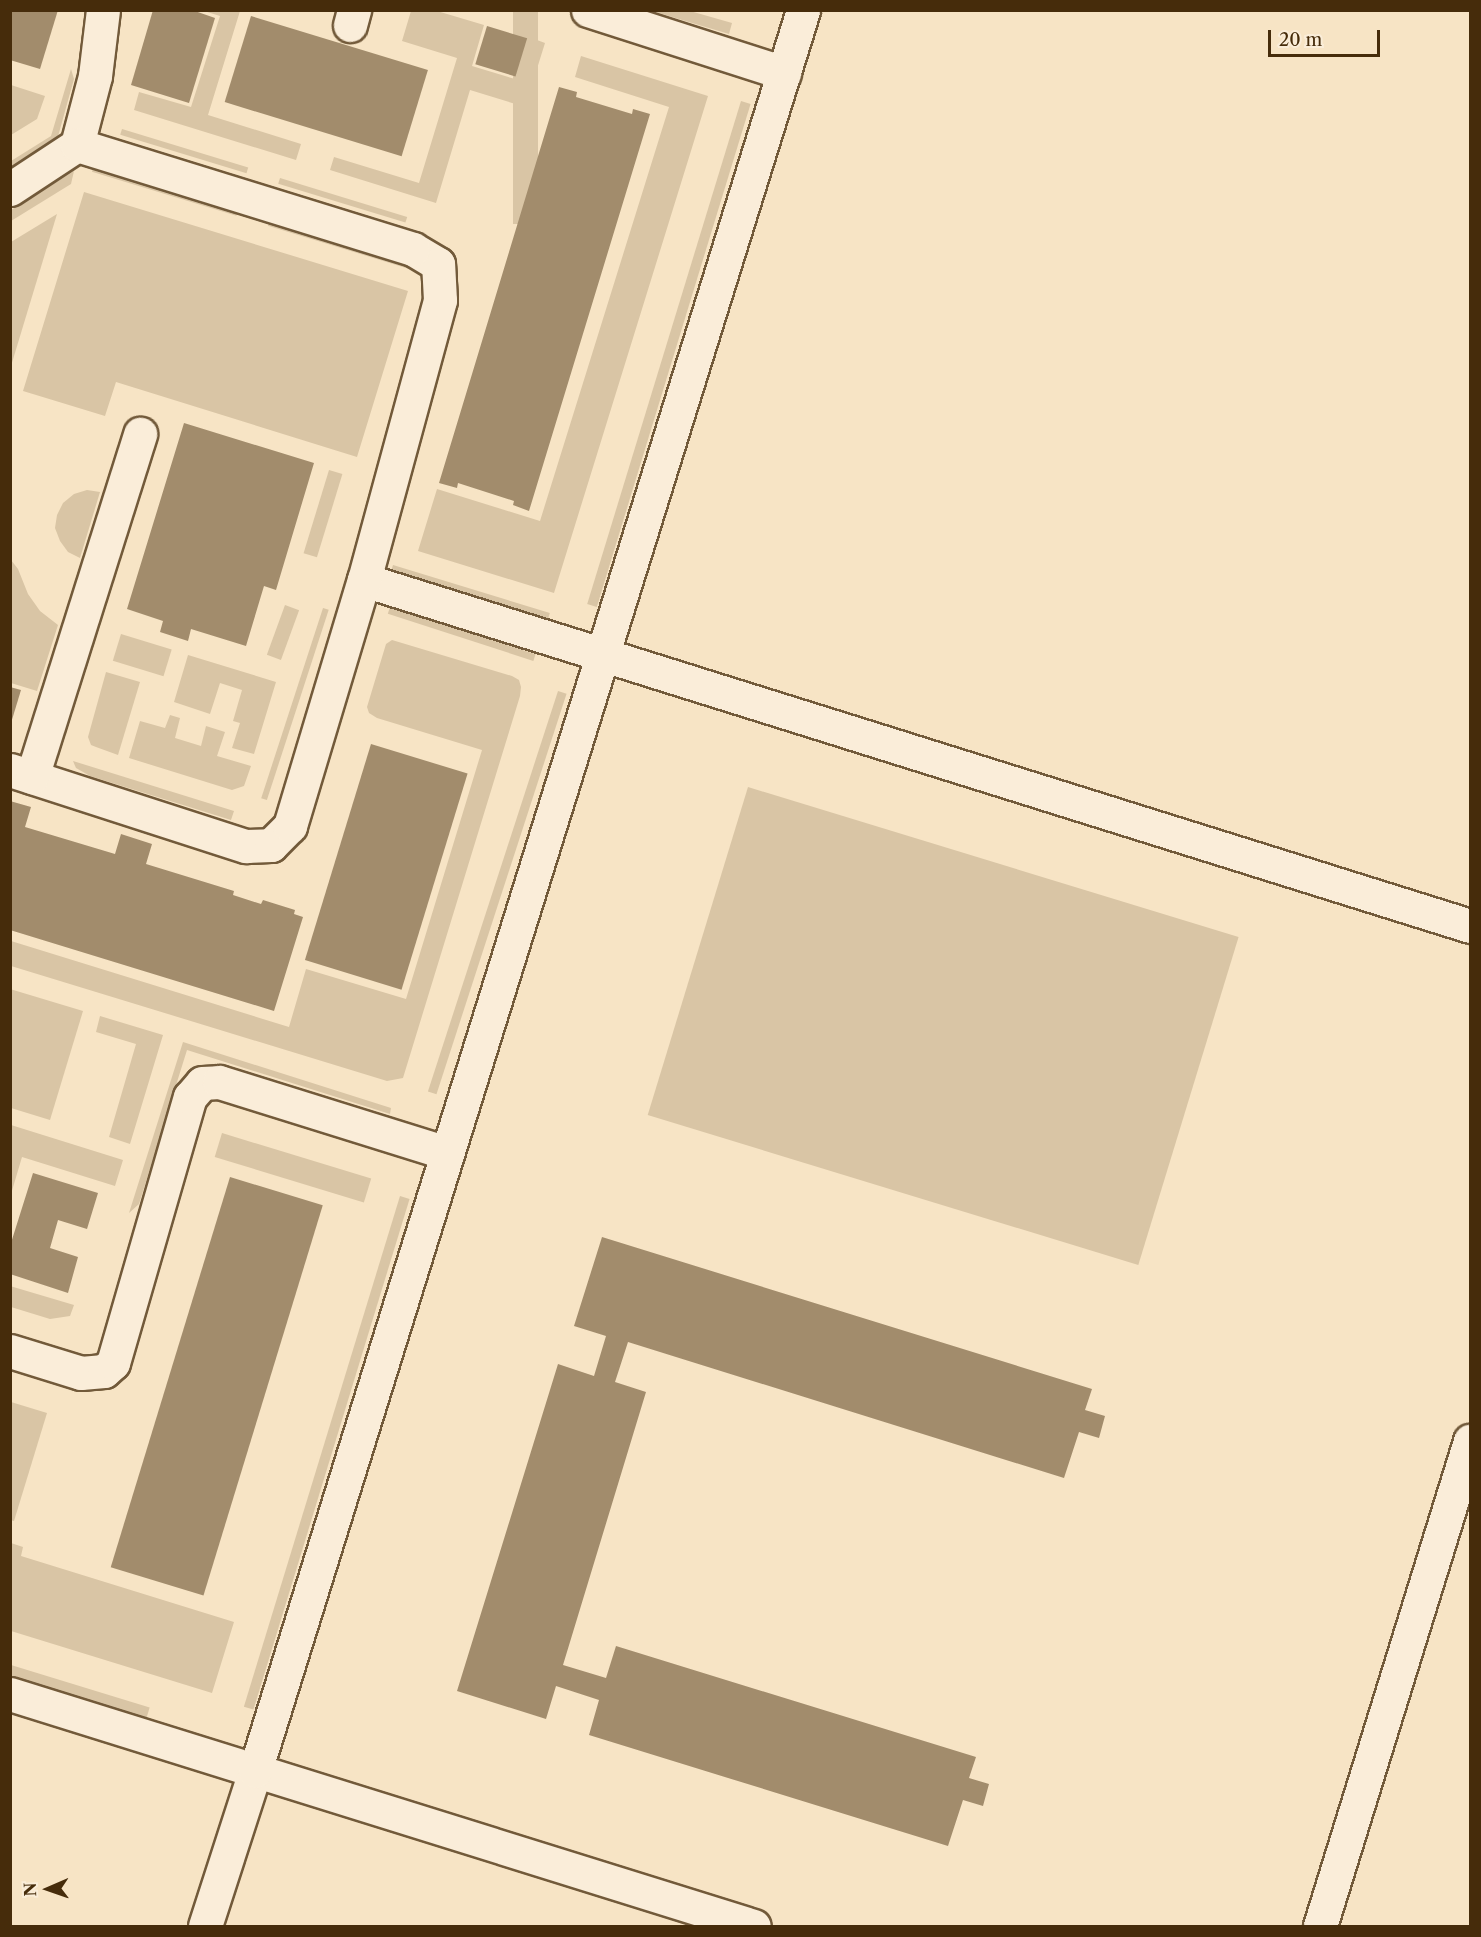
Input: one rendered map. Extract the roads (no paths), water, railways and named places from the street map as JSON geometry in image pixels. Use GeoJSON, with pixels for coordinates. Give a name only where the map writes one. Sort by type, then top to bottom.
{"type":"FeatureCollection","features":[{"type":"Feature","properties":{"kind":"street"},"geometry":{"type":"LineString","coordinates":[[10,189],[76,145],[95,76],[103,10]]}},
{"type":"Feature","properties":{"kind":"street"},"geometry":{"type":"LineString","coordinates":[[588,10],[784,73]]}},
{"type":"Feature","properties":{"kind":"street"},"geometry":{"type":"LineString","coordinates":[[205,1926],[803,10]]}},
{"type":"Feature","properties":{"kind":"street"},"geometry":{"type":"LineString","coordinates":[[76,145],[413,249],[438,264],[440,300],[364,580],[290,826],[271,845],[246,846],[21,773],[140,434]]}},
{"type":"Feature","properties":{"kind":"street"},"geometry":{"type":"LineString","coordinates":[[364,580],[1470,926]]}},
{"type":"Feature","properties":{"kind":"street"},"geometry":{"type":"LineString","coordinates":[[10,1351],[81,1373],[104,1371],[113,1363],[190,1097],[202,1083],[219,1082],[447,1154]]}},
{"type":"Feature","properties":{"kind":"street"},"geometry":{"type":"LineString","coordinates":[[1320,1926],[1470,1441]]}},
{"type":"Feature","properties":{"kind":"street"},"geometry":{"type":"LineString","coordinates":[[10,1694],[754,1926]]}}]}
